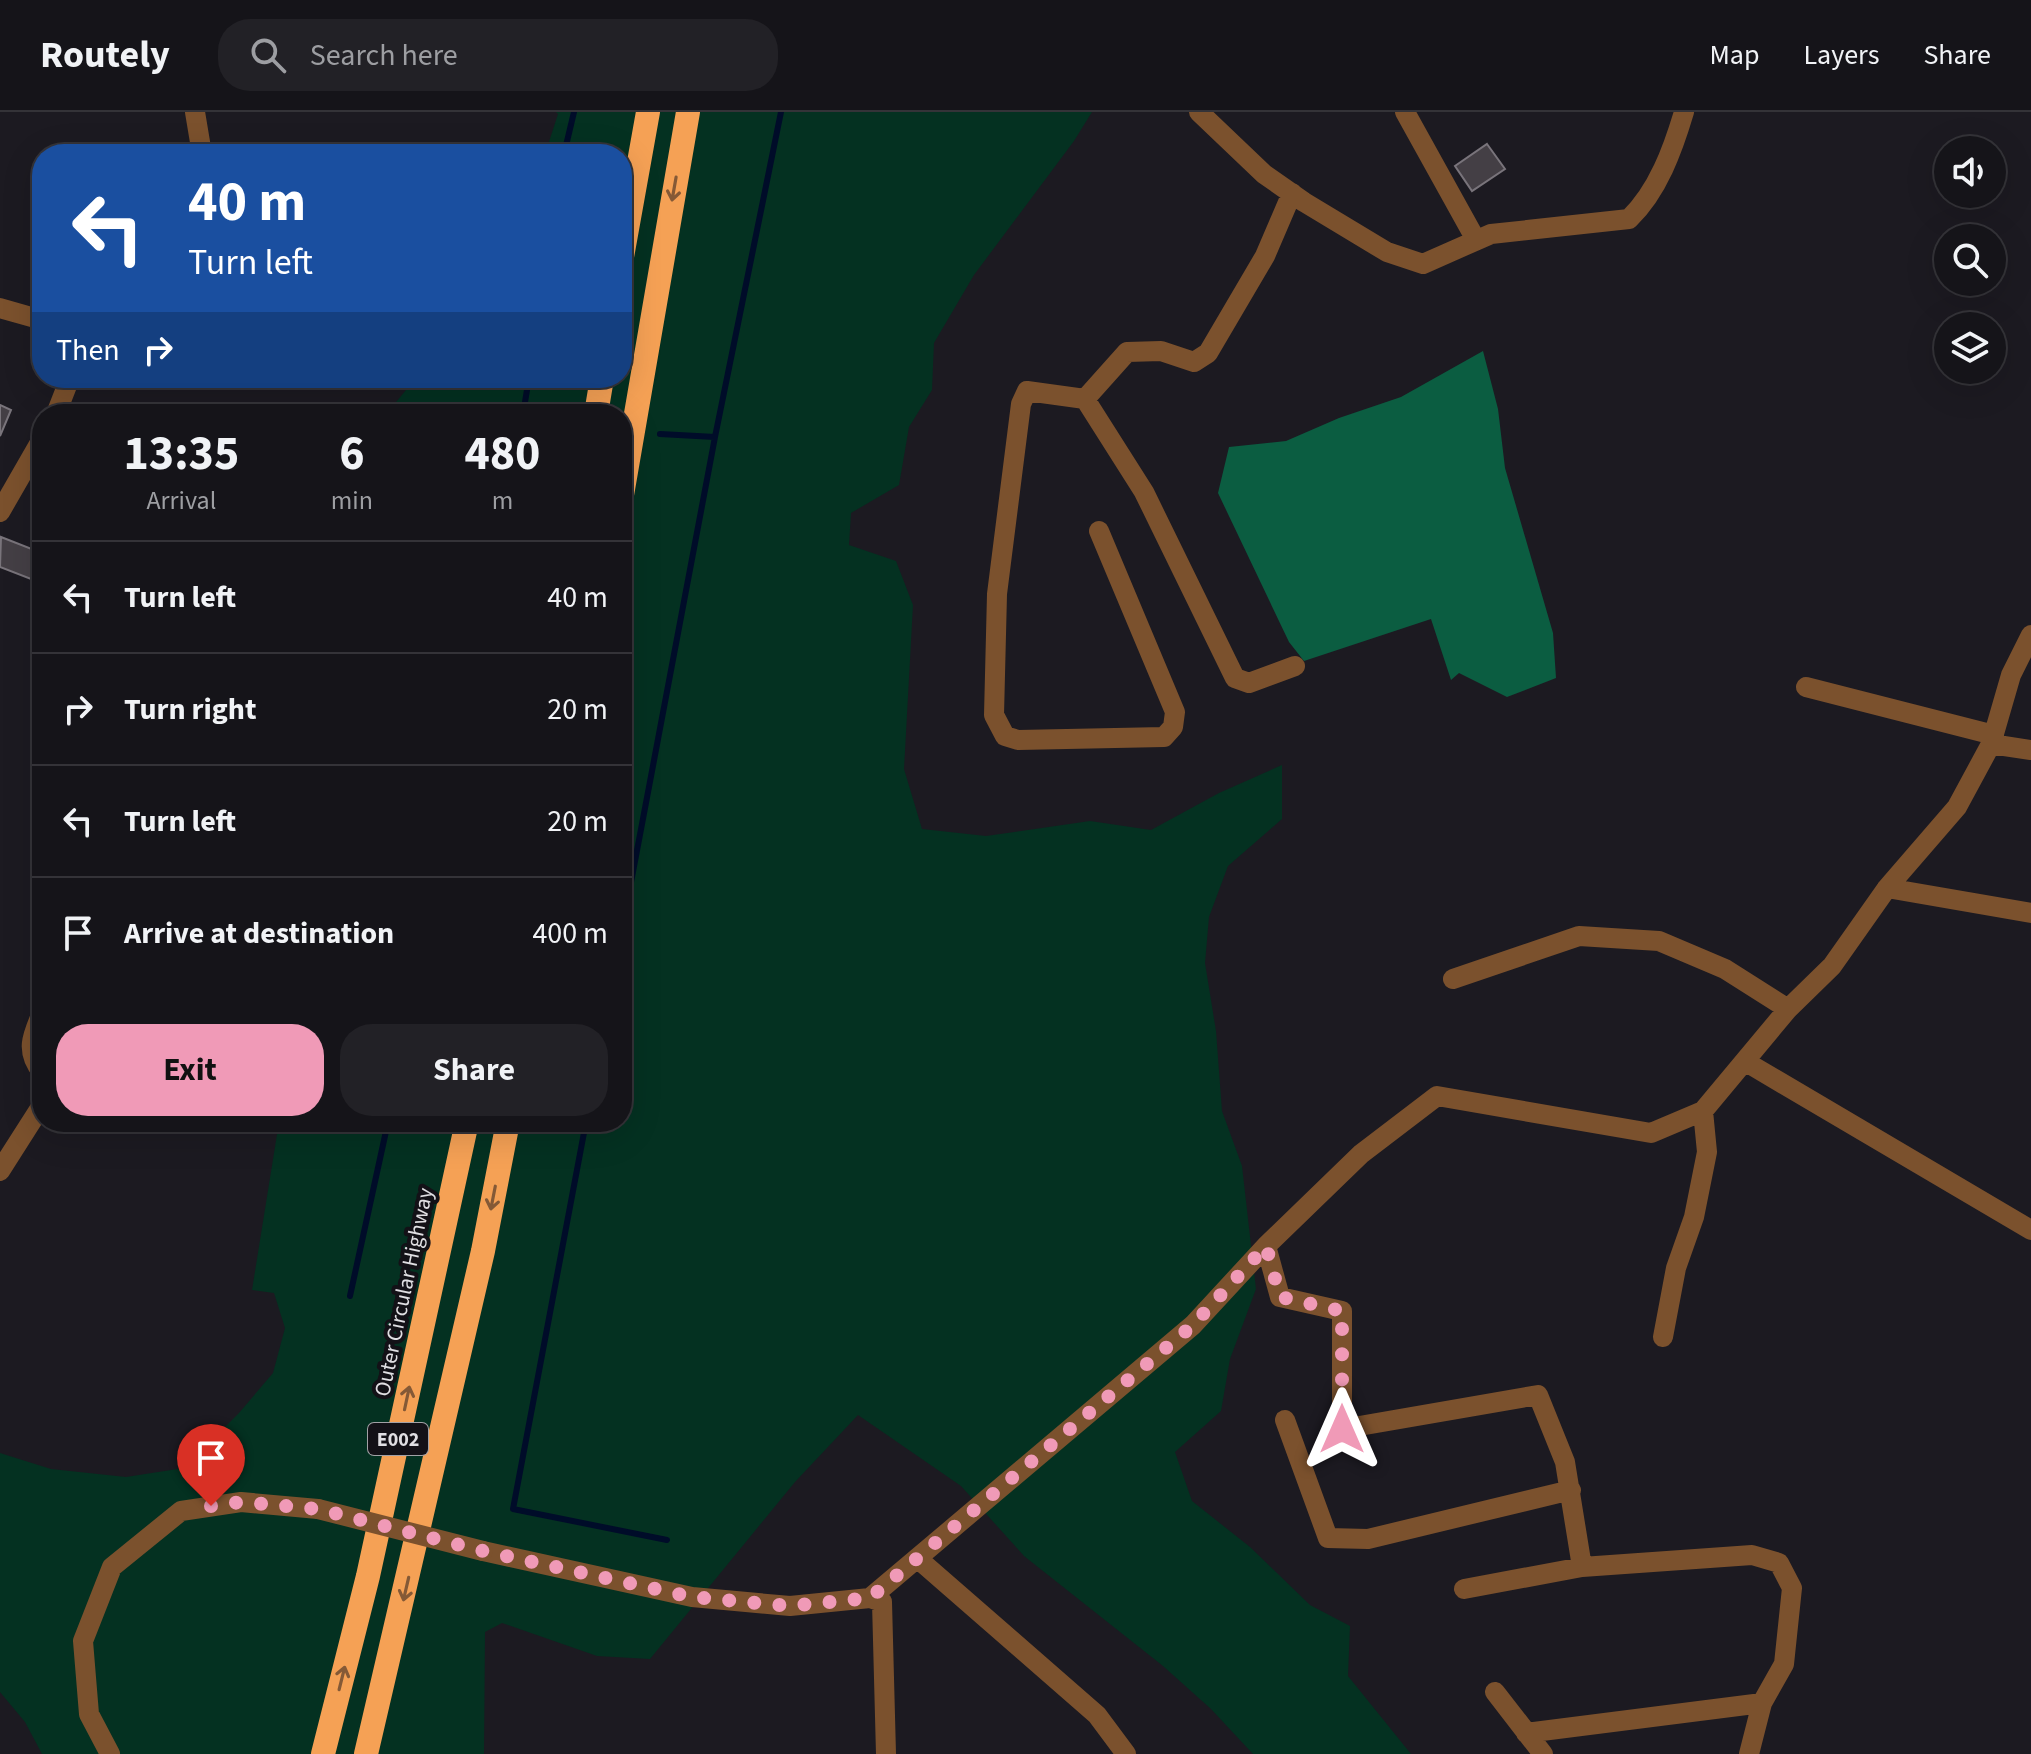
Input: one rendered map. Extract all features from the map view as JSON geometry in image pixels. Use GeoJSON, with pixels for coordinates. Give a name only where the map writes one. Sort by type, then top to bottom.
{"type":"FeatureCollection","features":[{"type":"Feature","properties":{"kind":"highway"},"geometry":{"type":"LineString","coordinates":[[632,201],[648,112]]}},
{"type":"Feature","properties":{"kind":"highway"},"geometry":{"type":"LineString","coordinates":[[632,437],[688,112]]}},
{"type":"Feature","properties":{"kind":"highway","name":"Outer Circular Highway"},"geometry":{"type":"LineString","coordinates":[[323,1754],[368,1576],[465,1132]]}},
{"type":"Feature","properties":{"kind":"highway","name":"E002"},"geometry":{"type":"LineString","coordinates":[[366,1754],[483,1251],[506,1132]]}},
{"type":"Feature","properties":{"kind":"street"},"geometry":{"type":"LineString","coordinates":[[195,112],[200,144]]}},
{"type":"Feature","properties":{"kind":"street"},"geometry":{"type":"LineString","coordinates":[[1199,112],[1264,174],[1387,252],[1423,264],[1491,234],[1629,219],[1641,208],[1656,181],[1674,144],[1684,112]]}},
{"type":"Feature","properties":{"kind":"street"},"geometry":{"type":"LineString","coordinates":[[1405,112],[1476,240]]}},
{"type":"Feature","properties":{"kind":"street"},"geometry":{"type":"LineString","coordinates":[[1085,399],[1127,352],[1161,351],[1194,362],[1208,353],[1265,256],[1292,193]]}},
{"type":"Feature","properties":{"kind":"street"},"geometry":{"type":"LineString","coordinates":[[0,308],[32,317]]}},
{"type":"Feature","properties":{"kind":"street"},"geometry":{"type":"LineString","coordinates":[[1099,531],[1175,712],[1173,727],[1164,737],[1018,740],[1005,736],[994,715],[997,594],[1021,404],[1027,391],[1085,399],[1144,492],[1235,678],[1249,683],[1295,666]]}},
{"type":"Feature","properties":{"kind":"street"},"geometry":{"type":"LineString","coordinates":[[0,512],[32,456]]}},
{"type":"Feature","properties":{"kind":"street"},"geometry":{"type":"LineString","coordinates":[[870,1598],[1193,1325],[1266,1246],[1361,1154],[1437,1096],[1651,1133],[1703,1111],[1788,1009],[1832,966],[1887,888],[1957,807],[1993,739],[2011,675],[2031,635]]}},
{"type":"Feature","properties":{"kind":"street"},"geometry":{"type":"LineString","coordinates":[[1806,687],[2031,750]]}},
{"type":"Feature","properties":{"kind":"street"},"geometry":{"type":"LineString","coordinates":[[1887,888],[2031,913]]}},
{"type":"Feature","properties":{"kind":"street"},"geometry":{"type":"LineString","coordinates":[[1453,979],[1579,936],[1659,941],[1725,969],[1788,1009]]}},
{"type":"Feature","properties":{"kind":"street"},"geometry":{"type":"LineString","coordinates":[[1746,1062],[2031,1230]]}},
{"type":"Feature","properties":{"kind":"street"},"geometry":{"type":"LineString","coordinates":[[1663,1337],[1676,1268],[1694,1217],[1707,1152],[1703,1111]]}},
{"type":"Feature","properties":{"kind":"street"},"geometry":{"type":"LineString","coordinates":[[0,1171],[32,1121]]}},
{"type":"Feature","properties":{"kind":"street"},"geometry":{"type":"LineString","coordinates":[[1266,1246],[1280,1297],[1342,1311],[1342,1429],[1538,1395],[1565,1462],[1582,1567]]}},
{"type":"Feature","properties":{"kind":"street"},"geometry":{"type":"LineString","coordinates":[[1285,1420],[1328,1538],[1368,1539],[1571,1490]]}},
{"type":"Feature","properties":{"kind":"street"},"geometry":{"type":"LineString","coordinates":[[110,1754],[89,1714],[83,1641],[112,1567],[181,1511],[241,1502],[318,1509],[483,1551],[692,1597],[790,1606],[870,1598],[882,1602],[886,1754]]}},
{"type":"Feature","properties":{"kind":"street"},"geometry":{"type":"LineString","coordinates":[[1464,1589],[1582,1567],[1752,1555],[1779,1563],[1792,1588],[1784,1664],[1762,1703],[1749,1754]]}},
{"type":"Feature","properties":{"kind":"street"},"geometry":{"type":"LineString","coordinates":[[917,1558],[1097,1715],[1126,1754]]}},
{"type":"Feature","properties":{"kind":"street"},"geometry":{"type":"LineString","coordinates":[[1495,1692],[1543,1754]]}},
{"type":"Feature","properties":{"kind":"street"},"geometry":{"type":"LineString","coordinates":[[1526,1733],[1762,1703]]}},
{"type":"Feature","properties":{"kind":"green space"},"geometry":{"type":"Polygon","coordinates":[[[556,112],[1092,112],[1074,141],[974,275],[934,343],[932,390],[909,427],[899,485],[851,513],[849,545],[896,561],[913,605],[904,769],[922,829],[986,836],[1090,821],[1151,830],[1219,793],[1282,765],[1282,819],[1228,866],[1209,917],[1205,963],[1216,1031],[1222,1111],[1242,1166],[1256,1289],[1230,1359],[1221,1411],[1175,1452],[1192,1501],[1250,1547],[1310,1605],[1350,1626],[1348,1676],[1411,1754],[1253,1754],[1211,1709],[1163,1666],[1024,1556],[961,1486],[858,1415],[795,1482],[650,1659],[597,1656],[502,1623],[485,1632],[484,1754],[42,1754],[25,1722],[0,1692],[0,1453],[51,1469],[126,1477],[184,1468],[239,1413],[273,1373],[285,1328],[274,1293],[252,1290],[277,1132],[632,1132],[632,404],[394,404],[408,388],[632,388],[632,144],[548,144],[558,114],[556,112]]]}},
{"type":"Feature","properties":{"kind":"green space"},"geometry":{"type":"Polygon","coordinates":[[[1483,351],[1498,409],[1505,468],[1553,633],[1556,678],[1507,697],[1459,673],[1451,680],[1431,619],[1304,661],[1289,642],[1218,493],[1229,447],[1286,441],[1339,418],[1401,397],[1483,351]]]}},
{"type":"Feature","properties":{"kind":"building"},"geometry":{"type":"Polygon","coordinates":[[[1487,144],[1505,169],[1472,191],[1455,166],[1487,144]]]}},
{"type":"Feature","properties":{"kind":"building"},"geometry":{"type":"Polygon","coordinates":[[[0,405],[11,410],[0,436],[0,405]]]}},
{"type":"Feature","properties":{"kind":"building"},"geometry":{"type":"Polygon","coordinates":[[[1,537],[32,549],[31,579],[0,567],[1,537]]]}},
{"type":"Feature","properties":{"kind":"waterway"},"geometry":{"type":"LineString","coordinates":[[566,144],[574,112]]}},
{"type":"Feature","properties":{"kind":"waterway"},"geometry":{"type":"LineString","coordinates":[[632,877],[715,437],[781,112]]}},
{"type":"Feature","properties":{"kind":"waterway"},"geometry":{"type":"LineString","coordinates":[[525,404],[527,388]]}},
{"type":"Feature","properties":{"kind":"waterway"},"geometry":{"type":"LineString","coordinates":[[660,434],[715,437]]}},
{"type":"Feature","properties":{"kind":"waterway"},"geometry":{"type":"LineString","coordinates":[[350,1296],[386,1132]]}},
{"type":"Feature","properties":{"kind":"waterway"},"geometry":{"type":"LineString","coordinates":[[584,1132],[513,1509],[667,1540]]}},
{"type":"Feature","properties":{"kind":"route"},"geometry":{"type":"LineString","coordinates":[[211,1506],[241,1502],[318,1509],[483,1551],[692,1597],[790,1606],[870,1598],[1193,1325],[1266,1246],[1280,1297],[1342,1311],[1342,1429]]}}]}
